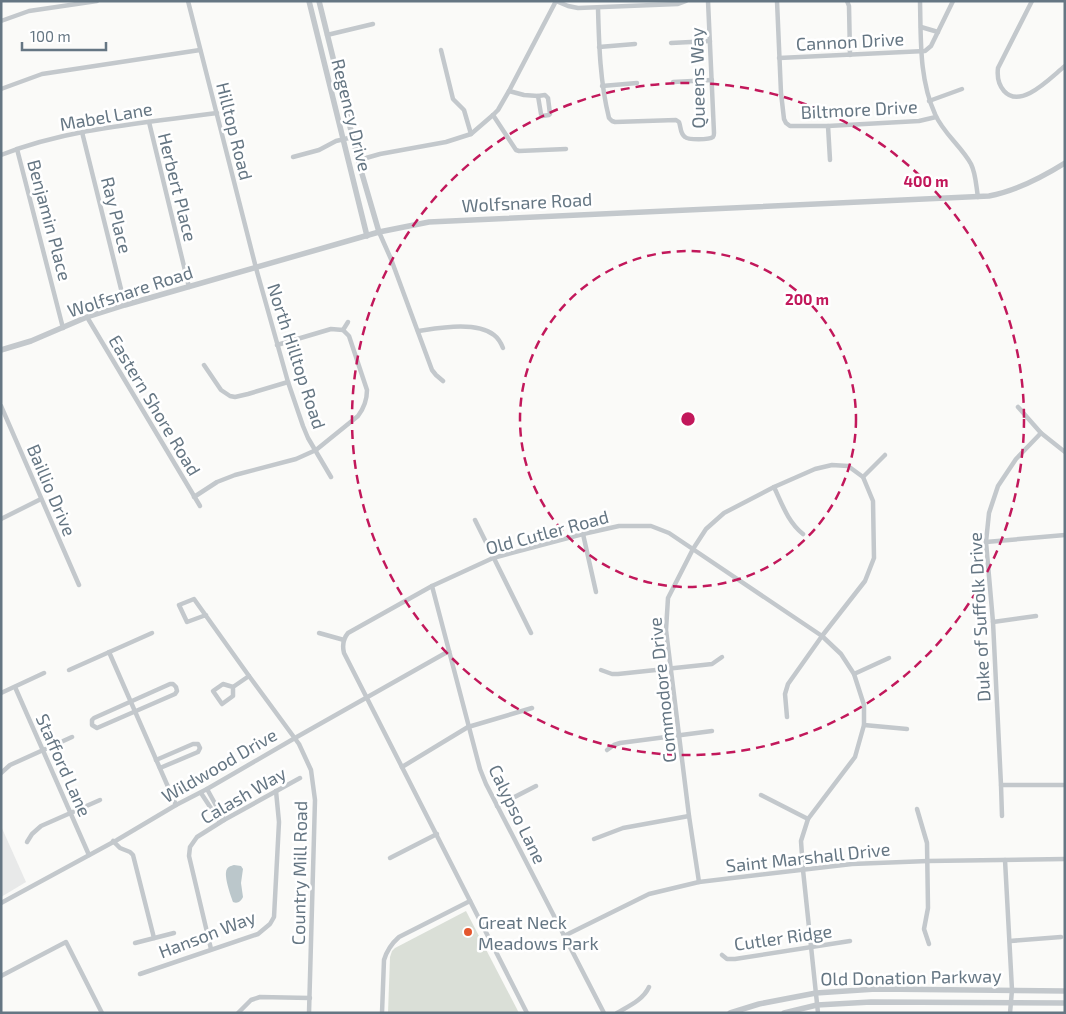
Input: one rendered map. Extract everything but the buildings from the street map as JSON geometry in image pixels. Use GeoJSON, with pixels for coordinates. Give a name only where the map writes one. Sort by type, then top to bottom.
{"type":"FeatureCollection","features":[{"type":"Feature","properties":{"kind":"street"},"geometry":{"type":"LineString","coordinates":[[1,21],[29,12],[97,1]]}},
{"type":"Feature","properties":{"kind":"street","name":"Hilltop Road"},"geometry":{"type":"LineString","coordinates":[[188,1],[256,268]]}},
{"type":"Feature","properties":{"kind":"street","name":"Regency Drive"},"geometry":{"type":"LineString","coordinates":[[309,1],[367,236]]}},
{"type":"Feature","properties":{"kind":"street","name":"Regency Drive"},"geometry":{"type":"LineString","coordinates":[[319,1],[360,167],[379,232]]}},
{"type":"Feature","properties":{"kind":"street"},"geometry":{"type":"LineString","coordinates":[[359,160],[380,154],[446,142],[471,134],[493,116],[509,91],[556,1],[578,8],[598,8],[678,4],[686,1]]}},
{"type":"Feature","properties":{"kind":"street","name":"Queens Way"},"geometry":{"type":"LineString","coordinates":[[598,8],[602,86],[609,118],[616,122],[676,120],[679,122],[685,138],[710,138],[714,136],[714,133],[708,1]]}},
{"type":"Feature","properties":{"kind":"street","name":"Biltmore Drive"},"geometry":{"type":"LineString","coordinates":[[777,1],[783,110],[784,119],[790,126],[919,121],[936,117]]}},
{"type":"Feature","properties":{"kind":"street"},"geometry":{"type":"LineString","coordinates":[[847,1],[849,6],[850,55]]}},
{"type":"Feature","properties":{"kind":"street"},"geometry":{"type":"LineString","coordinates":[[920,1],[925,85],[929,101],[936,117],[970,162],[974,172],[978,197]]}},
{"type":"Feature","properties":{"kind":"street"},"geometry":{"type":"LineString","coordinates":[[922,51],[931,46],[953,1]]}},
{"type":"Feature","properties":{"kind":"street"},"geometry":{"type":"LineString","coordinates":[[1032,1],[998,68],[999,82],[1008,95],[1022,97],[1029,94],[1065,66]]}},
{"type":"Feature","properties":{"kind":"street"},"geometry":{"type":"LineString","coordinates":[[328,35],[374,24]]}},
{"type":"Feature","properties":{"kind":"street"},"geometry":{"type":"LineString","coordinates":[[921,27],[938,32]]}},
{"type":"Feature","properties":{"kind":"street"},"geometry":{"type":"LineString","coordinates":[[671,43],[710,41]]}},
{"type":"Feature","properties":{"kind":"street"},"geometry":{"type":"LineString","coordinates":[[599,47],[635,44]]}},
{"type":"Feature","properties":{"kind":"street"},"geometry":{"type":"LineString","coordinates":[[1,89],[42,74],[200,50]]}},
{"type":"Feature","properties":{"kind":"street"},"geometry":{"type":"LineString","coordinates":[[441,50],[452,99],[464,110],[471,134]]}},
{"type":"Feature","properties":{"kind":"street","name":"Cannon Drive"},"geometry":{"type":"LineString","coordinates":[[779,58],[922,51]]}},
{"type":"Feature","properties":{"kind":"street"},"geometry":{"type":"LineString","coordinates":[[326,69],[335,67]]}},
{"type":"Feature","properties":{"kind":"street"},"geometry":{"type":"LineString","coordinates":[[673,82],[712,80]]}},
{"type":"Feature","properties":{"kind":"street"},"geometry":{"type":"LineString","coordinates":[[602,86],[637,83]]}},
{"type":"Feature","properties":{"kind":"street"},"geometry":{"type":"LineString","coordinates":[[929,101],[962,89]]}},
{"type":"Feature","properties":{"kind":"street"},"geometry":{"type":"LineString","coordinates":[[509,91],[524,96],[546,95],[548,96],[549,115],[542,116],[540,114],[538,96]]}},
{"type":"Feature","properties":{"kind":"street","name":"Mabel Lane"},"geometry":{"type":"LineString","coordinates":[[1,155],[82,132],[217,113]]}},
{"type":"Feature","properties":{"kind":"street"},"geometry":{"type":"LineString","coordinates":[[493,116],[516,150],[566,149]]}},
{"type":"Feature","properties":{"kind":"street","name":"Herbert Place"},"geometry":{"type":"LineString","coordinates":[[149,122],[189,287]]}},
{"type":"Feature","properties":{"kind":"street"},"geometry":{"type":"LineString","coordinates":[[828,126],[830,160]]}},
{"type":"Feature","properties":{"kind":"street","name":"Ray Place"},"geometry":{"type":"LineString","coordinates":[[82,132],[125,305]]}},
{"type":"Feature","properties":{"kind":"street"},"geometry":{"type":"LineString","coordinates":[[293,157],[319,150],[336,141],[353,137]]}},
{"type":"Feature","properties":{"kind":"street","name":"Benjamin Place"},"geometry":{"type":"LineString","coordinates":[[17,149],[63,328]]}},
{"type":"Feature","properties":{"kind":"street","name":"Wolfsnare Road"},"geometry":{"type":"LineString","coordinates":[[1,350],[31,341],[87,317],[125,305],[379,232],[429,222],[989,196],[1027,184],[1065,163]]}},
{"type":"Feature","properties":{"kind":"street"},"geometry":{"type":"LineString","coordinates":[[350,169],[360,167]]}},
{"type":"Feature","properties":{"kind":"street"},"geometry":{"type":"LineString","coordinates":[[379,232],[388,249],[432,370],[443,381]]}},
{"type":"Feature","properties":{"kind":"street","name":"North Hilltop Road"},"geometry":{"type":"LineString","coordinates":[[256,268],[288,382],[303,426],[331,477]]}},
{"type":"Feature","properties":{"kind":"street","name":"Eastern Shore Road"},"geometry":{"type":"LineString","coordinates":[[87,317],[200,506]]}},
{"type":"Feature","properties":{"kind":"street"},"geometry":{"type":"LineString","coordinates":[[344,330],[348,322]]}},
{"type":"Feature","properties":{"kind":"street"},"geometry":{"type":"LineString","coordinates":[[418,331],[473,327],[494,335],[503,348]]}},
{"type":"Feature","properties":{"kind":"street"},"geometry":{"type":"LineString","coordinates":[[278,345],[331,329],[344,330]]}},
{"type":"Feature","properties":{"kind":"street"},"geometry":{"type":"LineString","coordinates":[[194,497],[217,482],[234,475],[296,459],[316,450],[358,416],[367,397],[367,390],[356,356],[344,330]]}},
{"type":"Feature","properties":{"kind":"street"},"geometry":{"type":"LineString","coordinates":[[204,365],[221,390],[230,396],[235,397],[248,394],[288,382]]}},
{"type":"Feature","properties":{"kind":"street","name":"Baillio Drive"},"geometry":{"type":"LineString","coordinates":[[1,406],[79,585]]}},
{"type":"Feature","properties":{"kind":"street"},"geometry":{"type":"LineString","coordinates":[[1018,407],[1041,433],[1065,452]]}},
{"type":"Feature","properties":{"kind":"street","name":"Duke of Suffolk Drive"},"geometry":{"type":"LineString","coordinates":[[1002,816],[993,622],[986,542],[989,513],[998,486],[1016,459],[1041,433]]}},
{"type":"Feature","properties":{"kind":"street"},"geometry":{"type":"LineString","coordinates":[[787,717],[785,694],[788,684],[865,580],[874,558],[873,501],[863,477],[885,455]]}},
{"type":"Feature","properties":{"kind":"street","name":"Commodore Drive"},"geometry":{"type":"LineString","coordinates":[[699,882],[666,630],[668,598],[706,529],[724,512],[815,469],[832,465],[848,466],[863,477]]}},
{"type":"Feature","properties":{"kind":"street"},"geometry":{"type":"LineString","coordinates":[[774,487],[790,521],[803,534]]}},
{"type":"Feature","properties":{"kind":"street"},"geometry":{"type":"LineString","coordinates":[[1,519],[41,499]]}},
{"type":"Feature","properties":{"kind":"street"},"geometry":{"type":"LineString","coordinates":[[475,520],[530,633]]}},
{"type":"Feature","properties":{"kind":"street","name":"Old Cutler Road"},"geometry":{"type":"LineString","coordinates":[[344,640],[348,633],[432,586],[493,558],[619,526],[651,526],[669,533],[822,636],[841,654],[854,674],[864,705],[864,725],[855,757],[808,819],[801,841],[818,1013]]}},
{"type":"Feature","properties":{"kind":"street"},"geometry":{"type":"LineString","coordinates":[[583,534],[596,592]]}},
{"type":"Feature","properties":{"kind":"street"},"geometry":{"type":"LineString","coordinates":[[986,542],[1065,534]]}},
{"type":"Feature","properties":{"kind":"street","name":"Calypso Lane"},"geometry":{"type":"LineString","coordinates":[[432,586],[480,769],[497,806],[604,1013]]}},
{"type":"Feature","properties":{"kind":"street","name":"Country Mill Road"},"geometry":{"type":"LineString","coordinates":[[206,615],[187,622],[179,605],[194,598],[295,738],[311,770],[315,800],[309,1013]]}},
{"type":"Feature","properties":{"kind":"street"},"geometry":{"type":"LineString","coordinates":[[993,622],[1036,616]]}},
{"type":"Feature","properties":{"kind":"street"},"geometry":{"type":"LineString","coordinates":[[69,670],[152,633]]}},
{"type":"Feature","properties":{"kind":"street"},"geometry":{"type":"LineString","coordinates":[[319,633],[344,640],[344,653],[527,1013]]}},
{"type":"Feature","properties":{"kind":"street","name":"Wildwood Drive"},"geometry":{"type":"LineString","coordinates":[[1,903],[176,805],[201,793],[449,651]]}},
{"type":"Feature","properties":{"kind":"street"},"geometry":{"type":"LineString","coordinates":[[109,652],[176,805]]}},
{"type":"Feature","properties":{"kind":"street"},"geometry":{"type":"LineString","coordinates":[[601,670],[618,674],[671,669],[712,664],[722,657]]}},
{"type":"Feature","properties":{"kind":"street"},"geometry":{"type":"LineString","coordinates":[[854,674],[889,658]]}},
{"type":"Feature","properties":{"kind":"street"},"geometry":{"type":"LineString","coordinates":[[1,693],[44,673]]}},
{"type":"Feature","properties":{"kind":"street"},"geometry":{"type":"LineString","coordinates":[[233,687],[249,676]]}},
{"type":"Feature","properties":{"kind":"street"},"geometry":{"type":"LineString","coordinates":[[170,684],[176,687],[176,694],[135,711],[97,728],[91,723],[94,718],[170,684]]}},
{"type":"Feature","properties":{"kind":"street"},"geometry":{"type":"LineString","coordinates":[[223,684],[233,687],[233,696],[222,704],[213,691],[223,684]]}},
{"type":"Feature","properties":{"kind":"street","name":"Stafford Lane"},"geometry":{"type":"LineString","coordinates":[[15,687],[89,855]]}},
{"type":"Feature","properties":{"kind":"street"},"geometry":{"type":"LineString","coordinates":[[402,767],[468,727],[532,708]]}},
{"type":"Feature","properties":{"kind":"street"},"geometry":{"type":"LineString","coordinates":[[864,725],[907,729]]}},
{"type":"Feature","properties":{"kind":"street"},"geometry":{"type":"LineString","coordinates":[[607,750],[620,743],[712,731]]}},
{"type":"Feature","properties":{"kind":"street"},"geometry":{"type":"LineString","coordinates":[[1,773],[10,765],[72,736]]}},
{"type":"Feature","properties":{"kind":"street"},"geometry":{"type":"LineString","coordinates":[[156,760],[193,744],[200,746],[198,752],[160,768]]}},
{"type":"Feature","properties":{"kind":"street","name":"Calash Way"},"geometry":{"type":"LineString","coordinates":[[211,949],[189,856],[190,846],[197,837],[222,821],[300,778]]}},
{"type":"Feature","properties":{"kind":"street"},"geometry":{"type":"LineString","coordinates":[[1001,785],[1065,785]]}},
{"type":"Feature","properties":{"kind":"street"},"geometry":{"type":"LineString","coordinates":[[497,806],[536,786]]}},
{"type":"Feature","properties":{"kind":"street"},"geometry":{"type":"LineString","coordinates":[[207,789],[222,821]]}},
{"type":"Feature","properties":{"kind":"street","name":"Hanson Way"},"geometry":{"type":"LineString","coordinates":[[140,974],[258,934],[270,924],[274,917],[279,822],[276,791]]}},
{"type":"Feature","properties":{"kind":"street"},"geometry":{"type":"LineString","coordinates":[[201,793],[222,821]]}},
{"type":"Feature","properties":{"kind":"street"},"geometry":{"type":"LineString","coordinates":[[761,795],[808,819]]}},
{"type":"Feature","properties":{"kind":"street"},"geometry":{"type":"LineString","coordinates":[[27,842],[32,834],[41,826],[100,800]]}},
{"type":"Feature","properties":{"kind":"street"},"geometry":{"type":"LineString","coordinates":[[917,809],[927,843],[928,908],[924,930],[928,944]]}},
{"type":"Feature","properties":{"kind":"street"},"geometry":{"type":"LineString","coordinates":[[594,839],[623,828],[690,816]]}},
{"type":"Feature","properties":{"kind":"street"},"geometry":{"type":"LineString","coordinates":[[390,858],[437,834]]}},
{"type":"Feature","properties":{"kind":"street"},"geometry":{"type":"LineString","coordinates":[[113,841],[120,848],[133,855],[154,938]]}},
{"type":"Feature","properties":{"kind":"street"},"geometry":{"type":"LineString","coordinates":[[1005,860],[1012,990],[1010,1013]]}},
{"type":"Feature","properties":{"kind":"street","name":"Saint Marshall Drive"},"geometry":{"type":"LineString","coordinates":[[564,936],[649,894],[699,882],[852,864],[928,861],[1065,860]]}},
{"type":"Feature","properties":{"kind":"street"},"geometry":{"type":"LineString","coordinates":[[382,1013],[384,960],[389,947],[399,937],[470,901]]}},
{"type":"Feature","properties":{"kind":"street"},"geometry":{"type":"LineString","coordinates":[[135,943],[174,933]]}},
{"type":"Feature","properties":{"kind":"street"},"geometry":{"type":"LineString","coordinates":[[1010,941],[1061,937]]}},
{"type":"Feature","properties":{"kind":"street","name":"Cutler Ridge"},"geometry":{"type":"LineString","coordinates":[[722,955],[727,959],[735,960],[850,941]]}},
{"type":"Feature","properties":{"kind":"street"},"geometry":{"type":"LineString","coordinates":[[1,976],[66,942],[102,1013]]}},
{"type":"Feature","properties":{"kind":"street"},"geometry":{"type":"LineString","coordinates":[[618,1013],[645,995],[649,987]]}},
{"type":"Feature","properties":{"kind":"street","name":"Old Donation Parkway"},"geometry":{"type":"LineString","coordinates":[[730,1013],[760,1004],[816,993],[876,989],[1065,992]]}},
{"type":"Feature","properties":{"kind":"street"},"geometry":{"type":"LineString","coordinates":[[238,1013],[250,1000],[260,997],[310,998]]}},
{"type":"Feature","properties":{"kind":"street","name":"Old Donation Parkway"},"geometry":{"type":"LineString","coordinates":[[784,1013],[817,1005],[871,1002],[1065,1003]]}},
{"type":"Feature","properties":{"kind":"shaded area"},"geometry":{"type":"Polygon","coordinates":[[[1,826],[26,882],[1,897],[1,826]]]}},
{"type":"Feature","properties":{"kind":"shaded area"},"geometry":{"type":"Polygon","coordinates":[[[234,865],[241,866],[243,869],[241,883],[243,897],[236,903],[233,902],[226,876],[227,869],[234,865]]]}},
{"type":"Feature","properties":{"kind":"shaded area"},"geometry":{"type":"Polygon","coordinates":[[[466,911],[519,1013],[388,1013],[390,957],[392,951],[466,911]]]}},
{"type":"Feature","properties":{"kind":"place","name":"Great Neck Meadows Park"},"geometry":{"type":"Point","coordinates":[468,932]}}]}
